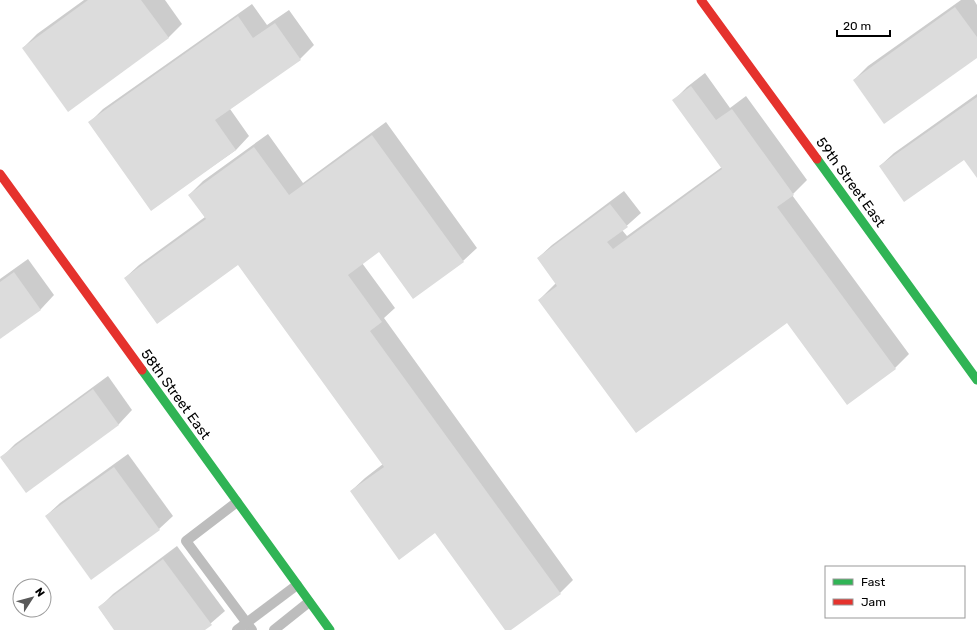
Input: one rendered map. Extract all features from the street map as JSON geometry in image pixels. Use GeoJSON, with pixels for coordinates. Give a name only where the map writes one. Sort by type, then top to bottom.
{"type":"FeatureCollection","features":[{"type":"Feature","properties":{"kind":"street","name":"59th Street East"},"geometry":{"type":"LineString","coordinates":[[701,0],[977,380]]}},
{"type":"Feature","properties":{"kind":"street","name":"58th Street East"},"geometry":{"type":"LineString","coordinates":[[0,174],[330,630]]}},
{"type":"Feature","properties":{"kind":"lane"},"geometry":{"type":"LineString","coordinates":[[237,502],[186,541],[249,626]]}},
{"type":"Feature","properties":{"kind":"lane"},"geometry":{"type":"LineString","coordinates":[[237,630],[249,626],[297,585]]}},
{"type":"Feature","properties":{"kind":"lane"},"geometry":{"type":"LineString","coordinates":[[274,630],[309,602]]}},
{"type":"Feature","properties":{"kind":"building"},"geometry":{"type":"Polygon","coordinates":[[[88,0],[141,0],[169,38],[68,112],[22,48],[88,0]]]}},
{"type":"Feature","properties":{"kind":"building"},"geometry":{"type":"Polygon","coordinates":[[[955,7],[977,37],[977,58],[884,124],[853,80],[955,7]]]}},
{"type":"Feature","properties":{"kind":"building"},"geometry":{"type":"Polygon","coordinates":[[[238,16],[253,38],[275,23],[301,60],[215,120],[236,150],[151,211],[88,122],[238,16]]]}},
{"type":"Feature","properties":{"kind":"building"},"geometry":{"type":"Polygon","coordinates":[[[691,86],[716,120],[732,109],[794,195],[777,207],[896,369],[847,405],[787,323],[636,433],[538,300],[557,286],[537,258],[610,204],[628,227],[607,242],[613,249],[722,169],[672,100],[691,86]]]}},
{"type":"Feature","properties":{"kind":"building"},"geometry":{"type":"Polygon","coordinates":[[[977,97],[977,178],[964,160],[904,202],[879,166],[977,97]]]}},
{"type":"Feature","properties":{"kind":"building"},"geometry":{"type":"Polygon","coordinates":[[[372,135],[464,262],[413,299],[379,252],[348,275],[382,322],[370,331],[561,594],[511,630],[505,630],[435,533],[399,560],[350,491],[384,467],[238,265],[157,324],[124,278],[206,219],[188,195],[254,147],[289,195],[372,135]]]}},
{"type":"Feature","properties":{"kind":"building"},"geometry":{"type":"Polygon","coordinates":[[[14,272],[41,310],[0,339],[0,282],[14,272]]]}},
{"type":"Feature","properties":{"kind":"building"},"geometry":{"type":"Polygon","coordinates":[[[93,389],[119,425],[26,493],[0,457],[93,389]]]}},
{"type":"Feature","properties":{"kind":"building"},"geometry":{"type":"Polygon","coordinates":[[[114,467],[160,530],[91,580],[45,516],[114,467]]]}},
{"type":"Feature","properties":{"kind":"building"},"geometry":{"type":"Polygon","coordinates":[[[163,559],[212,625],[205,630],[114,630],[98,607],[163,559]]]}},
{"type":"Feature","properties":{"kind":"traffic: fast"},"geometry":{"type":"LineString","coordinates":[[817,159],[977,380]]}},
{"type":"Feature","properties":{"kind":"traffic: fast"},"geometry":{"type":"LineString","coordinates":[[142,370],[330,630]]}},
{"type":"Feature","properties":{"kind":"traffic: jam"},"geometry":{"type":"LineString","coordinates":[[701,0],[817,159]]}},
{"type":"Feature","properties":{"kind":"traffic: jam"},"geometry":{"type":"LineString","coordinates":[[0,174],[142,370]]}}]}
